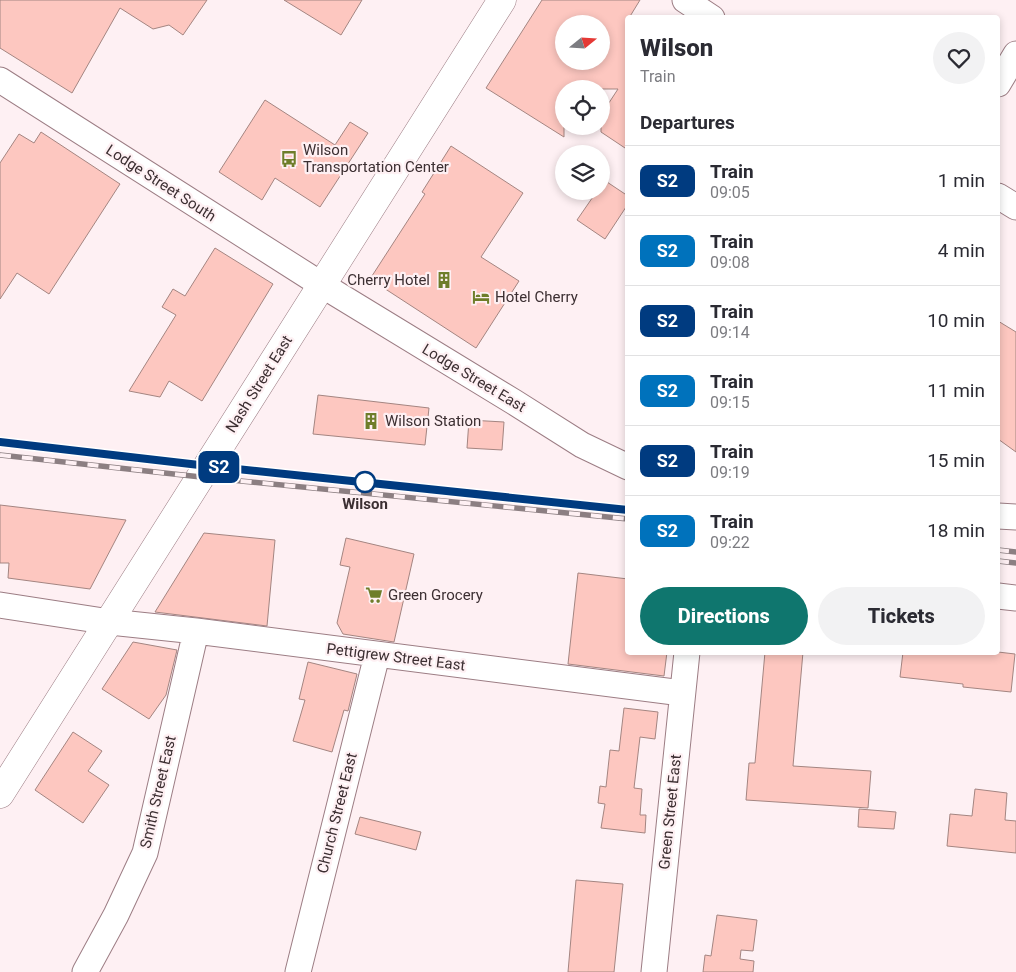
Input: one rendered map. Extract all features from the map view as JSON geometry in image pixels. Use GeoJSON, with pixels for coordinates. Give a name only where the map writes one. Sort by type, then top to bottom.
{"type":"FeatureCollection","features":[{"type":"Feature","properties":{"kind":"main road","name":"Nash Street East"},"geometry":{"type":"LineString","coordinates":[[0,794],[502,0]]}},
{"type":"Feature","properties":{"kind":"street"},"geometry":{"type":"LineString","coordinates":[[685,0],[708,15]]}},
{"type":"Feature","properties":{"kind":"street"},"geometry":{"type":"LineString","coordinates":[[1000,81],[1016,54]]}},
{"type":"Feature","properties":{"kind":"street","name":"Lodge Street South"},"geometry":{"type":"LineString","coordinates":[[0,80],[322,285]]}},
{"type":"Feature","properties":{"kind":"street"},"geometry":{"type":"LineString","coordinates":[[1000,197],[1016,207]]}},
{"type":"Feature","properties":{"kind":"street","name":"Lodge Street East"},"geometry":{"type":"LineString","coordinates":[[322,285],[582,445],[625,466]]}},
{"type":"Feature","properties":{"kind":"street"},"geometry":{"type":"LineString","coordinates":[[1000,516],[1016,517]]}},
{"type":"Feature","properties":{"kind":"street"},"geometry":{"type":"LineString","coordinates":[[1000,596],[1016,598]]}},
{"type":"Feature","properties":{"kind":"street","name":"Pettigrew Street East"},"geometry":{"type":"LineString","coordinates":[[0,605],[110,622],[196,631],[682,693]]}},
{"type":"Feature","properties":{"kind":"street","name":"Smith Street East"},"geometry":{"type":"LineString","coordinates":[[85,972],[116,915],[145,853],[196,631]]}},
{"type":"Feature","properties":{"kind":"street","name":"Church Street East"},"geometry":{"type":"LineString","coordinates":[[298,972],[377,654]]}},
{"type":"Feature","properties":{"kind":"street","name":"Green Street East"},"geometry":{"type":"LineString","coordinates":[[654,972],[687,655]]}},
{"type":"Feature","properties":{"kind":"building"},"geometry":{"type":"Polygon","coordinates":[[[0,0],[207,0],[183,35],[169,25],[153,29],[120,8],[72,93],[0,48],[0,0]]]}},
{"type":"Feature","properties":{"kind":"building"},"geometry":{"type":"Polygon","coordinates":[[[284,0],[362,0],[341,35],[284,0]]]}},
{"type":"Feature","properties":{"kind":"building"},"geometry":{"type":"Polygon","coordinates":[[[542,0],[640,0],[631,15],[625,15],[625,148],[606,135],[610,135],[610,101],[618,89],[610,89],[610,80],[555,80],[555,131],[486,88],[542,0]]]}},
{"type":"Feature","properties":{"kind":"building","name":"Wilson Transportation Center"},"geometry":{"type":"Polygon","coordinates":[[[265,100],[335,145],[350,122],[368,133],[320,207],[275,178],[262,200],[219,172],[265,100]]]}},
{"type":"Feature","properties":{"kind":"building"},"geometry":{"type":"Polygon","coordinates":[[[41,132],[120,184],[49,294],[17,273],[0,299],[0,163],[19,134],[34,143],[41,132]]]}},
{"type":"Feature","properties":{"kind":"building","name":"Cherry Hotel"},"geometry":{"type":"Polygon","coordinates":[[[451,146],[523,193],[481,257],[519,281],[476,348],[370,279],[425,194],[422,192],[451,146]]]}},
{"type":"Feature","properties":{"kind":"building"},"geometry":{"type":"Polygon","coordinates":[[[610,184],[625,194],[625,209],[605,239],[577,220],[591,200],[610,200],[610,184]]]}},
{"type":"Feature","properties":{"kind":"building"},"geometry":{"type":"Polygon","coordinates":[[[215,248],[273,284],[202,401],[169,381],[160,397],[129,391],[176,315],[162,307],[173,289],[185,296],[215,248]]]}},
{"type":"Feature","properties":{"kind":"building"},"geometry":{"type":"Polygon","coordinates":[[[1000,322],[1016,332],[1016,452],[1000,440],[1000,322]]]}},
{"type":"Feature","properties":{"kind":"building","name":"Wilson Station"},"geometry":{"type":"Polygon","coordinates":[[[318,395],[429,408],[425,445],[313,434],[318,395]]]}},
{"type":"Feature","properties":{"kind":"building"},"geometry":{"type":"Polygon","coordinates":[[[469,420],[504,422],[502,450],[467,448],[469,420]]]}},
{"type":"Feature","properties":{"kind":"building"},"geometry":{"type":"Polygon","coordinates":[[[0,505],[126,520],[90,589],[8,578],[9,563],[0,563],[0,505]]]}},
{"type":"Feature","properties":{"kind":"building"},"geometry":{"type":"Polygon","coordinates":[[[204,533],[275,540],[267,626],[155,612],[204,533]]]}},
{"type":"Feature","properties":{"kind":"building","name":"Green Grocery"},"geometry":{"type":"Polygon","coordinates":[[[346,538],[414,554],[394,642],[343,634],[337,623],[350,567],[340,565],[346,538]]]}},
{"type":"Feature","properties":{"kind":"building"},"geometry":{"type":"Polygon","coordinates":[[[578,573],[625,579],[625,655],[667,655],[664,676],[568,664],[578,573]]]}},
{"type":"Feature","properties":{"kind":"building"},"geometry":{"type":"Polygon","coordinates":[[[133,642],[177,650],[166,695],[149,719],[102,689],[133,642]]]}},
{"type":"Feature","properties":{"kind":"building"},"geometry":{"type":"Polygon","coordinates":[[[1000,652],[1015,654],[1011,692],[900,677],[903,655],[1000,655],[1000,652]]]}},
{"type":"Feature","properties":{"kind":"building"},"geometry":{"type":"Polygon","coordinates":[[[765,655],[803,655],[793,766],[871,771],[868,808],[746,800],[749,763],[755,763],[765,655]]]}},
{"type":"Feature","properties":{"kind":"building"},"geometry":{"type":"Polygon","coordinates":[[[308,662],[357,674],[348,711],[344,710],[332,752],[293,741],[305,700],[299,699],[308,662]]]}},
{"type":"Feature","properties":{"kind":"building"},"geometry":{"type":"Polygon","coordinates":[[[624,708],[658,712],[655,739],[640,737],[634,788],[642,789],[640,815],[646,815],[645,833],[601,828],[605,804],[598,803],[600,786],[606,787],[610,750],[619,751],[624,708]]]}},
{"type":"Feature","properties":{"kind":"building"},"geometry":{"type":"Polygon","coordinates":[[[73,732],[102,751],[88,771],[109,785],[83,823],[35,790],[73,732]]]}},
{"type":"Feature","properties":{"kind":"building"},"geometry":{"type":"Polygon","coordinates":[[[975,789],[1007,793],[1005,820],[1016,821],[1016,853],[947,846],[950,814],[972,816],[975,789]]]}},
{"type":"Feature","properties":{"kind":"building"},"geometry":{"type":"Polygon","coordinates":[[[859,809],[896,812],[894,829],[858,827],[859,809]]]}},
{"type":"Feature","properties":{"kind":"building"},"geometry":{"type":"Polygon","coordinates":[[[360,817],[421,832],[416,850],[355,834],[360,817]]]}},
{"type":"Feature","properties":{"kind":"building"},"geometry":{"type":"Polygon","coordinates":[[[576,880],[623,884],[614,972],[568,972],[576,880]]]}},
{"type":"Feature","properties":{"kind":"building"},"geometry":{"type":"Polygon","coordinates":[[[717,915],[757,920],[753,951],[741,950],[740,959],[754,961],[753,972],[703,972],[705,955],[711,956],[717,915]]]}},
{"type":"Feature","properties":{"kind":"railway"},"geometry":{"type":"LineString","coordinates":[[0,442],[625,510]]}},
{"type":"Feature","properties":{"kind":"railway"},"geometry":{"type":"LineString","coordinates":[[0,455],[201,477],[625,519]]}},
{"type":"Feature","properties":{"kind":"railway"},"geometry":{"type":"LineString","coordinates":[[1000,550],[1016,552]]}},
{"type":"Feature","properties":{"kind":"railway"},"geometry":{"type":"LineString","coordinates":[[1000,561],[1016,563]]}},
{"type":"Feature","properties":{"kind":"train","name":"S2"},"geometry":{"type":"LineString","coordinates":[[0,442],[625,510]]}},
{"type":"Feature","properties":{"kind":"place","name":"Wilson Transportation Center"},"geometry":{"type":"Point","coordinates":[289,159]}},
{"type":"Feature","properties":{"kind":"place","name":"Cherry Hotel"},"geometry":{"type":"Point","coordinates":[444,280]}},
{"type":"Feature","properties":{"kind":"place","name":"Hotel Cherry"},"geometry":{"type":"Point","coordinates":[481,297]}},
{"type":"Feature","properties":{"kind":"place","name":"Wilson Station"},"geometry":{"type":"Point","coordinates":[371,421]}},
{"type":"Feature","properties":{"kind":"place","name":"Wilson"},"geometry":{"type":"Point","coordinates":[365,482]}},
{"type":"Feature","properties":{"kind":"place","name":"Green Grocery"},"geometry":{"type":"Point","coordinates":[374,595]}}]}
